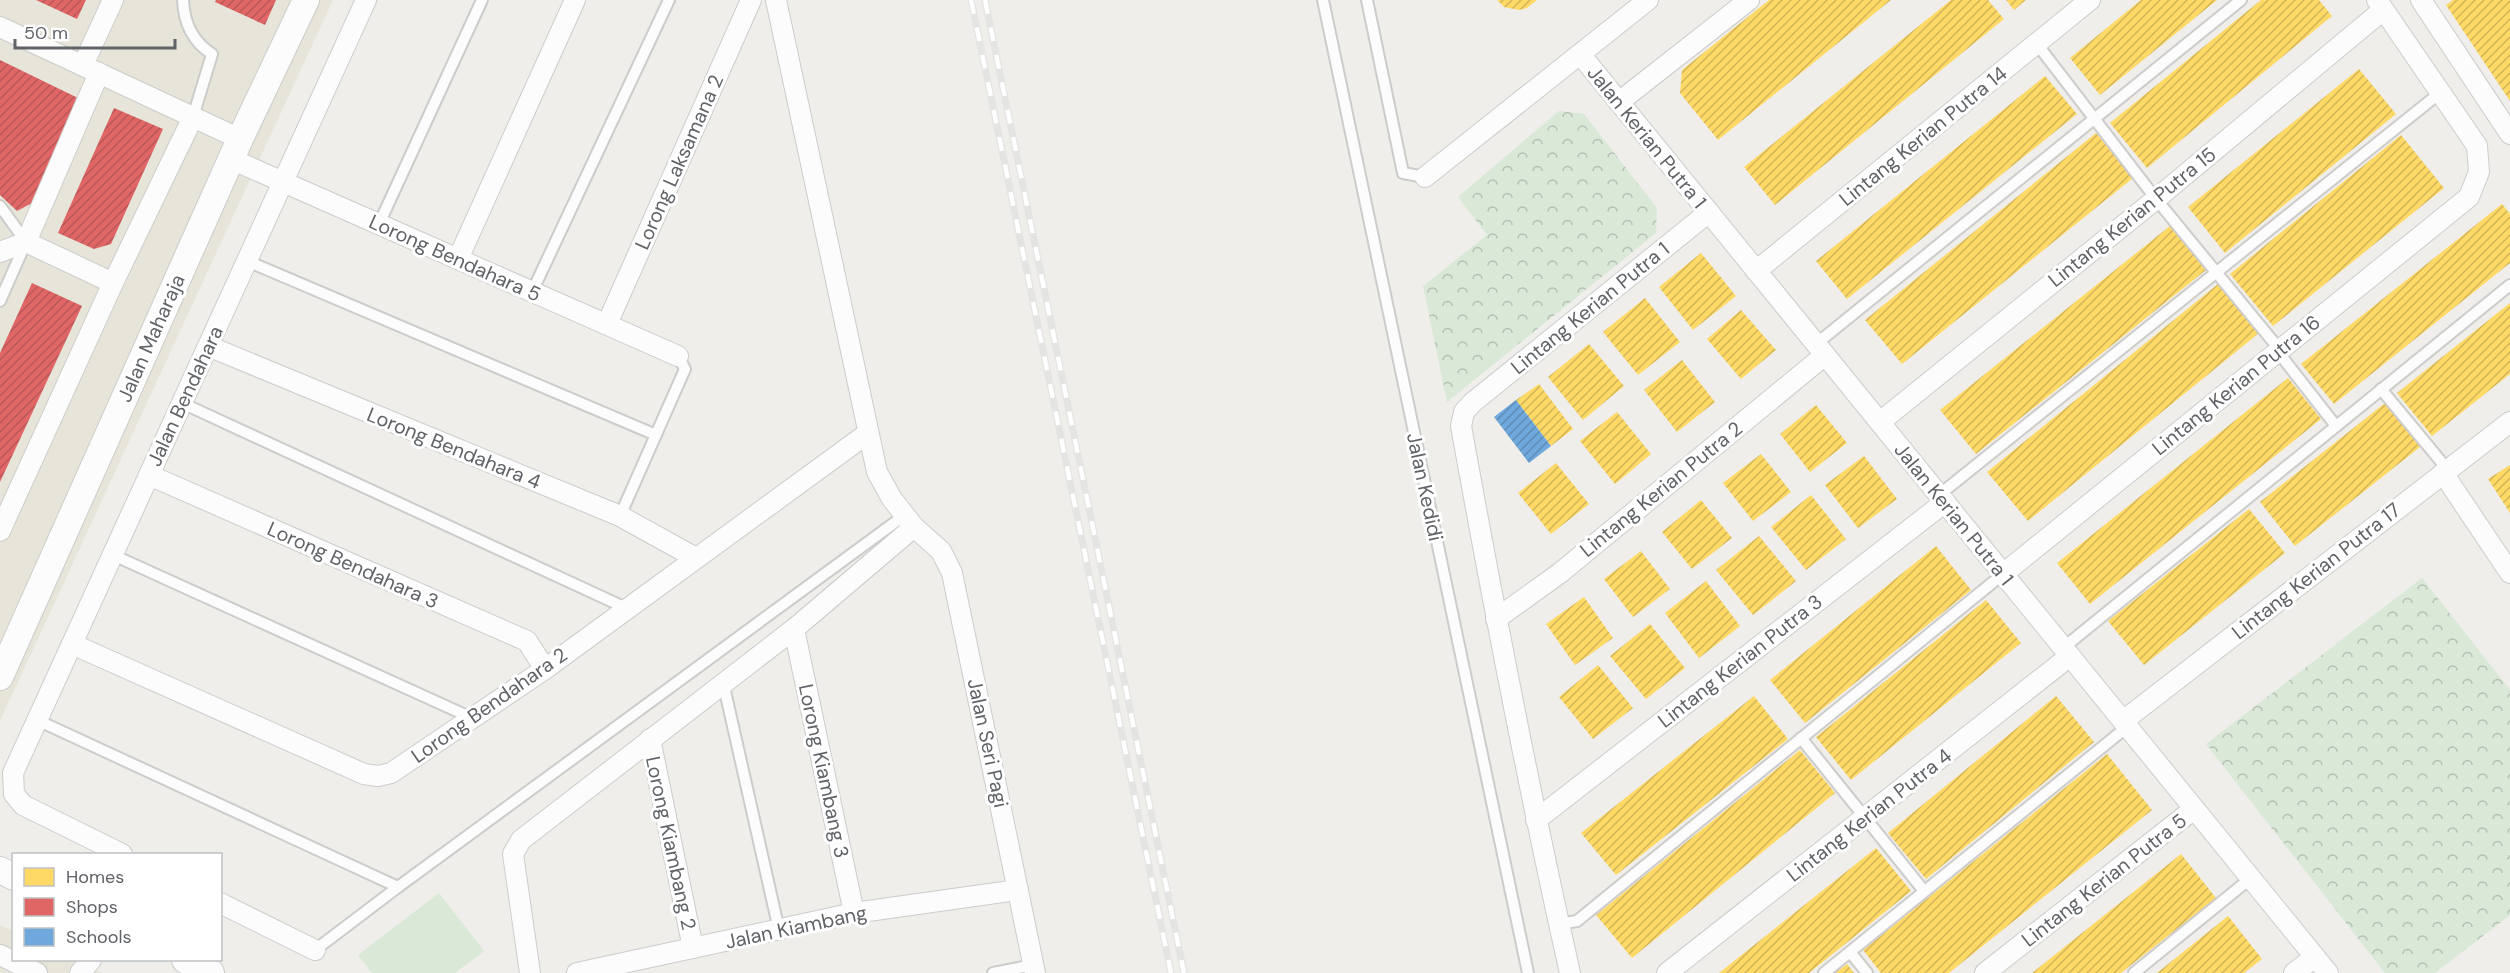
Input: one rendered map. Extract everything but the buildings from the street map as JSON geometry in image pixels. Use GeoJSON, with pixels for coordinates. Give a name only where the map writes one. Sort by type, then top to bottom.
{"type":"FeatureCollection","features":[{"type":"Feature","properties":{"kind":"street"},"geometry":{"type":"LineString","coordinates":[[26,242],[91,69],[113,0]]}},
{"type":"Feature","properties":{"kind":"street","name":"Jalan Maharaja"},"geometry":{"type":"LineString","coordinates":[[0,677],[236,149],[306,0]]}},
{"type":"Feature","properties":{"kind":"street","name":"Jalan Bendahara"},"geometry":{"type":"LineString","coordinates":[[118,853],[23,805],[14,794],[13,773],[366,0]]}},
{"type":"Feature","properties":{"kind":"street"},"geometry":{"type":"LineString","coordinates":[[459,259],[575,0]]}},
{"type":"Feature","properties":{"kind":"street","name":"Lorong Laksamana 2"},"geometry":{"type":"LineString","coordinates":[[607,324],[751,0]]}},
{"type":"Feature","properties":{"kind":"street","name":"Jalan Seri Pagi"},"geometry":{"type":"LineString","coordinates":[[777,0],[877,472],[892,499],[910,521],[941,551],[952,573],[1034,969]]}},
{"type":"Feature","properties":{"kind":"street"},"geometry":{"type":"LineString","coordinates":[[1425,177],[1648,0]]}},
{"type":"Feature","properties":{"kind":"street"},"geometry":{"type":"LineString","coordinates":[[1619,102],[1749,0]]}},
{"type":"Feature","properties":{"kind":"street","name":"Lintang Kerian Putra 14"},"geometry":{"type":"LineString","coordinates":[[1756,271],[2090,0]]}},
{"type":"Feature","properties":{"kind":"street"},"geometry":{"type":"LineString","coordinates":[[2421,0],[2510,134]]}},
{"type":"Feature","properties":{"kind":"street"},"geometry":{"type":"LineString","coordinates":[[2380,5],[2441,92]]}},
{"type":"Feature","properties":{"kind":"street","name":"Lintang Kerian Putra 15"},"geometry":{"type":"LineString","coordinates":[[1880,422],[2156,198],[2380,5]]}},
{"type":"Feature","properties":{"kind":"street","name":"Lorong Bendahara 5"},"geometry":{"type":"LineString","coordinates":[[0,27],[194,117],[283,182],[678,356]]}},
{"type":"Feature","properties":{"kind":"street","name":"Jalan Kerian Putra 1"},"geometry":{"type":"LineString","coordinates":[[1580,54],[2328,973]]}},
{"type":"Feature","properties":{"kind":"street","name":"Lintang Kerian Putra 16"},"geometry":{"type":"LineString","coordinates":[[2003,574],[2469,197],[2479,172],[2477,147],[2441,92]]}},
{"type":"Feature","properties":{"kind":"street"},"geometry":{"type":"LineString","coordinates":[[0,531],[112,284],[194,117]]}},
{"type":"Feature","properties":{"kind":"street","name":"Lintang Kerian Putra 1"},"geometry":{"type":"LineString","coordinates":[[1496,619],[1461,426],[1464,412],[1472,403],[1708,212]]}},
{"type":"Feature","properties":{"kind":"street"},"geometry":{"type":"LineString","coordinates":[[0,252],[26,242],[112,284]]}},
{"type":"Feature","properties":{"kind":"street","name":"Lorong Bendahara 4"},"geometry":{"type":"LineString","coordinates":[[208,346],[620,516],[696,558]]}},
{"type":"Feature","properties":{"kind":"street","name":"Lintang Kerian Putra 2"},"geometry":{"type":"LineString","coordinates":[[1496,619],[1560,573],[1820,349]]}},
{"type":"Feature","properties":{"kind":"street","name":"Lintang Kerian Putra 17"},"geometry":{"type":"LineString","coordinates":[[2125,724],[2510,422]]}},
{"type":"Feature","properties":{"kind":"street","name":"Lorong Bendahara 2"},"geometry":{"type":"LineString","coordinates":[[72,644],[364,774],[378,776],[392,772],[545,669],[868,434]]}},
{"type":"Feature","properties":{"kind":"street"},"geometry":{"type":"LineString","coordinates":[[2446,472],[2510,573]]}},
{"type":"Feature","properties":{"kind":"street","name":"Lorong Bendahara 3"},"geometry":{"type":"LineString","coordinates":[[149,475],[527,641],[545,669]]}},
{"type":"Feature","properties":{"kind":"street","name":"Lintang Kerian Putra 3"},"geometry":{"type":"LineString","coordinates":[[1536,820],[1942,498]]}},
{"type":"Feature","properties":{"kind":"street"},"geometry":{"type":"LineString","coordinates":[[530,973],[513,854],[521,840],[794,629],[910,521]]}},
{"type":"Feature","properties":{"kind":"street"},"geometry":{"type":"LineString","coordinates":[[1496,619],[1536,820],[1570,973]]}},
{"type":"Feature","properties":{"kind":"street","name":"Lorong Kiambang 3"},"geometry":{"type":"LineString","coordinates":[[794,629],[855,913]]}},
{"type":"Feature","properties":{"kind":"street","name":"Lintang Kerian Putra 4"},"geometry":{"type":"LineString","coordinates":[[1667,973],[1864,818],[2067,652]]}},
{"type":"Feature","properties":{"kind":"street","name":"Lorong Kiambang 2"},"geometry":{"type":"LineString","coordinates":[[650,739],[693,948]]}},
{"type":"Feature","properties":{"kind":"street","name":"Lintang Kerian Putra 5"},"geometry":{"type":"LineString","coordinates":[[1986,973],[2194,809]]}},
{"type":"Feature","properties":{"kind":"street","name":"Jalan Kiambang"},"geometry":{"type":"LineString","coordinates":[[577,973],[855,913],[1018,890]]}},
{"type":"Feature","properties":{"kind":"street"},"geometry":{"type":"LineString","coordinates":[[222,904],[315,950]]}},
{"type":"Feature","properties":{"kind":"street"},"geometry":{"type":"LineString","coordinates":[[2294,973],[2315,957]]}},
{"type":"Feature","properties":{"kind":"street"},"geometry":{"type":"LineString","coordinates":[[12,961],[37,973]]}},
{"type":"Feature","properties":{"kind":"street"},"geometry":{"type":"LineString","coordinates":[[81,973],[90,961]]}},
{"type":"Feature","properties":{"kind":"street"},"geometry":{"type":"LineString","coordinates":[[187,961],[211,973]]}},
{"type":"Feature","properties":{"kind":"lane"},"geometry":{"type":"LineString","coordinates":[[183,0],[188,27],[198,45],[212,54],[194,117]]}},
{"type":"Feature","properties":{"kind":"lane"},"geometry":{"type":"LineString","coordinates":[[379,224],[482,0]]}},
{"type":"Feature","properties":{"kind":"lane"},"geometry":{"type":"LineString","coordinates":[[532,292],[669,0]]}},
{"type":"Feature","properties":{"kind":"lane","name":"Jalan Kedidi"},"geometry":{"type":"LineString","coordinates":[[1323,0],[1528,973]]}},
{"type":"Feature","properties":{"kind":"lane"},"geometry":{"type":"LineString","coordinates":[[1367,0],[1403,173],[1425,177]]}},
{"type":"Feature","properties":{"kind":"lane"},"geometry":{"type":"LineString","coordinates":[[1820,349],[2095,118],[2241,0]]}},
{"type":"Feature","properties":{"kind":"lane"},"geometry":{"type":"LineString","coordinates":[[2037,44],[2336,426]]}},
{"type":"Feature","properties":{"kind":"lane"},"geometry":{"type":"LineString","coordinates":[[1942,498],[2215,271],[2441,92]]}},
{"type":"Feature","properties":{"kind":"lane"},"geometry":{"type":"LineString","coordinates":[[0,206],[26,242],[0,301]]}},
{"type":"Feature","properties":{"kind":"lane"},"geometry":{"type":"LineString","coordinates":[[247,261],[656,435]]}},
{"type":"Feature","properties":{"kind":"lane"},"geometry":{"type":"LineString","coordinates":[[2067,652],[2336,426],[2510,285]]}},
{"type":"Feature","properties":{"kind":"lane"},"geometry":{"type":"LineString","coordinates":[[620,516],[685,369],[678,356]]}},
{"type":"Feature","properties":{"kind":"lane"},"geometry":{"type":"LineString","coordinates":[[2381,389],[2446,472]]}},
{"type":"Feature","properties":{"kind":"lane"},"geometry":{"type":"LineString","coordinates":[[182,403],[626,608]]}},
{"type":"Feature","properties":{"kind":"lane"},"geometry":{"type":"LineString","coordinates":[[315,950],[398,887],[910,521]]}},
{"type":"Feature","properties":{"kind":"lane"},"geometry":{"type":"LineString","coordinates":[[112,555],[472,718]]}},
{"type":"Feature","properties":{"kind":"lane"},"geometry":{"type":"LineString","coordinates":[[1559,924],[1577,921],[2003,574]]}},
{"type":"Feature","properties":{"kind":"lane"},"geometry":{"type":"LineString","coordinates":[[723,682],[778,930]]}},
{"type":"Feature","properties":{"kind":"lane"},"geometry":{"type":"LineString","coordinates":[[37,720],[398,887]]}},
{"type":"Feature","properties":{"kind":"lane"},"geometry":{"type":"LineString","coordinates":[[1824,973],[2125,724]]}},
{"type":"Feature","properties":{"kind":"lane"},"geometry":{"type":"LineString","coordinates":[[1801,738],[1924,891]]}},
{"type":"Feature","properties":{"kind":"lane"},"geometry":{"type":"LineString","coordinates":[[2134,973],[2251,878]]}},
{"type":"Feature","properties":{"kind":"lane"},"geometry":{"type":"LineString","coordinates":[[1850,952],[1867,973]]}},
{"type":"Feature","properties":{"kind":"lane"},"geometry":{"type":"LineString","coordinates":[[993,973],[1034,969]]}},
{"type":"Feature","properties":{"kind":"shaded area"},"geometry":{"type":"Polygon","coordinates":[[[0,0],[333,0],[0,721],[0,0]]]}},
{"type":"Feature","properties":{"kind":"shaded area"},"geometry":{"type":"Polygon","coordinates":[[[0,925],[12,931],[12,961],[76,961],[103,973],[0,973],[0,925]]]}},
{"type":"Feature","properties":{"kind":"green space"},"geometry":{"type":"Polygon","coordinates":[[[1559,111],[1584,114],[1657,208],[1656,233],[1447,402],[1423,286],[1487,235],[1458,197],[1559,111]]]}},
{"type":"Feature","properties":{"kind":"green space"},"geometry":{"type":"Polygon","coordinates":[[[2422,578],[2510,690],[2510,915],[2435,973],[2385,973],[2206,744],[2422,578]]]}},
{"type":"Feature","properties":{"kind":"green space"},"geometry":{"type":"Polygon","coordinates":[[[439,893],[484,951],[455,973],[372,973],[358,955],[439,893]]]}},
{"type":"Feature","properties":{"kind":"railway"},"geometry":{"type":"LineString","coordinates":[[971,0],[1171,973]]}},
{"type":"Feature","properties":{"kind":"railway"},"geometry":{"type":"LineString","coordinates":[[985,0],[1184,973]]}}]}
